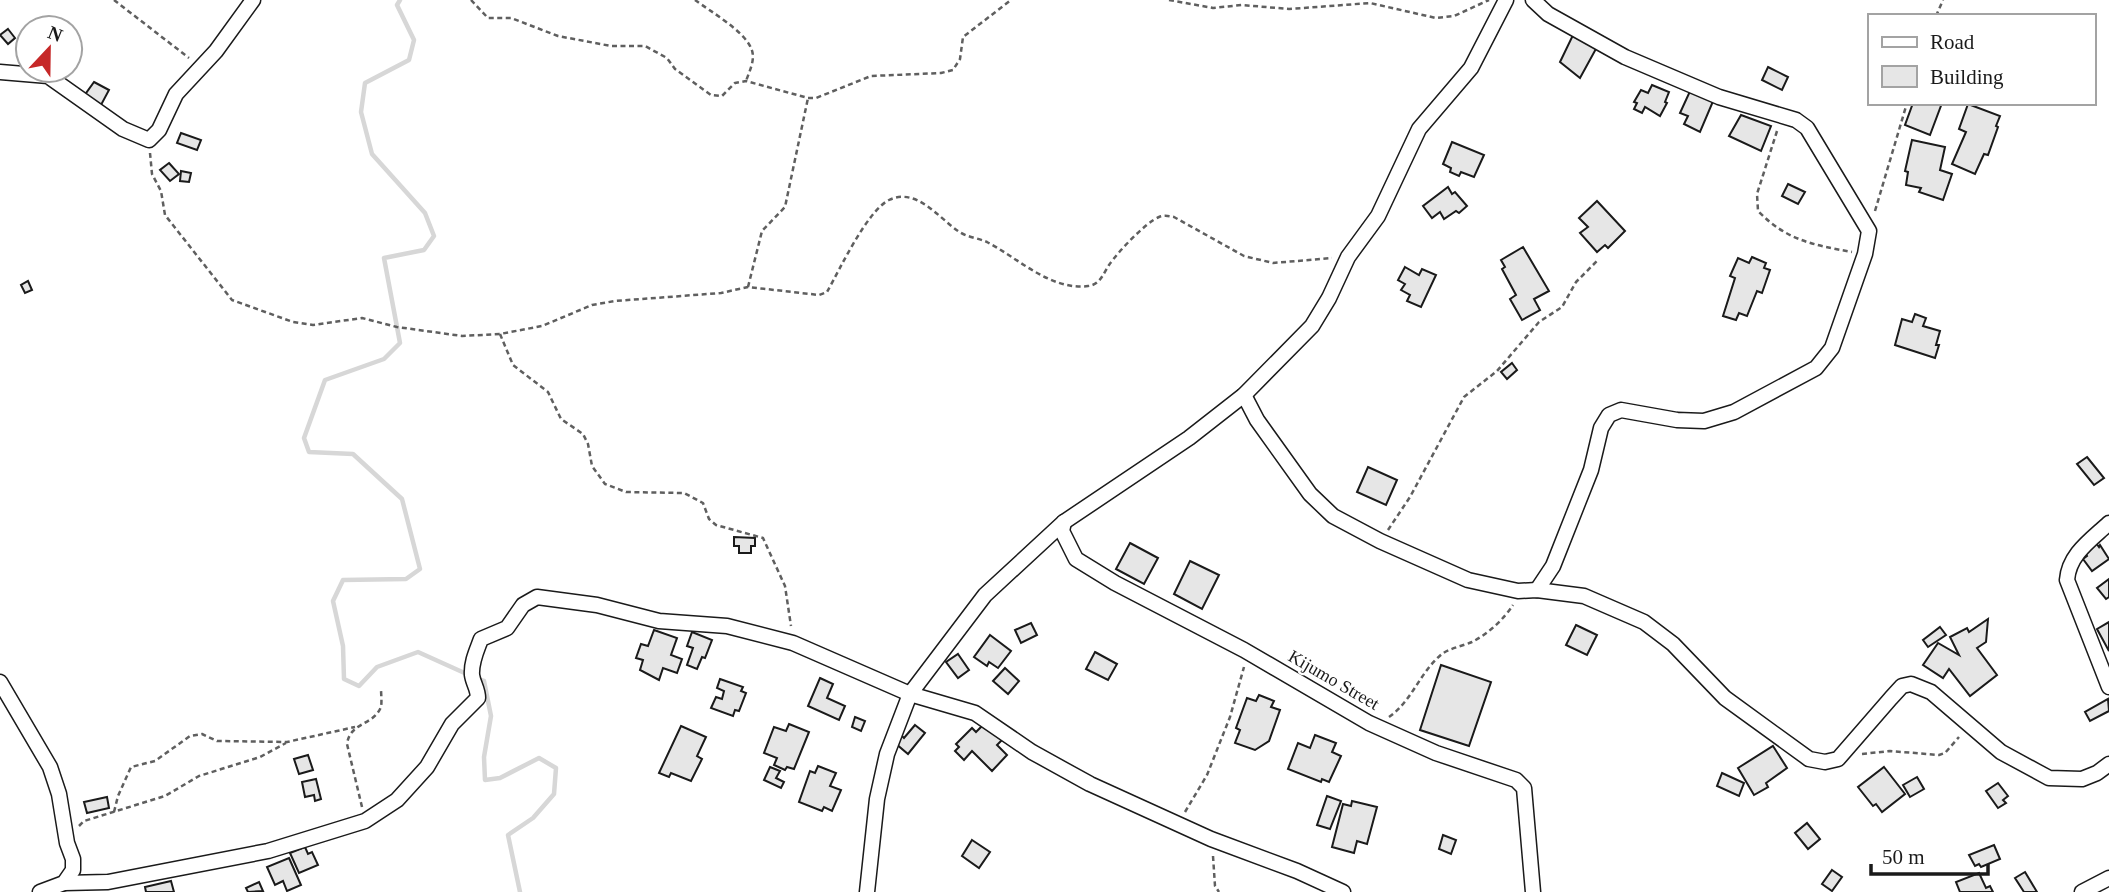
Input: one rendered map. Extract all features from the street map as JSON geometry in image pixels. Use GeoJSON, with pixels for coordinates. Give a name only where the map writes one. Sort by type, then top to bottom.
{"type":"FeatureCollection","features":[{"type":"Feature","properties":{"kind":"street"},"geometry":{"type":"LineString","coordinates":[[0,72],[48,76],[123,129],[149,140],[159,130],[176,93],[216,51],[253,0]]}},
{"type":"Feature","properties":{"kind":"street"},"geometry":{"type":"LineString","coordinates":[[867,892],[877,799],[887,754],[910,694],[985,595],[1064,522],[1189,438],[1244,395],[1312,326],[1329,298],[1348,257],[1378,216],[1419,129],[1471,68],[1506,0]]}},
{"type":"Feature","properties":{"kind":"street"},"geometry":{"type":"LineString","coordinates":[[1533,0],[1548,14],[1625,57],[1719,97],[1796,120],[1807,128],[1869,231],[1866,254],[1832,348],[1816,368],[1734,412],[1704,421],[1677,420],[1621,410],[1609,415],[1601,428],[1591,470],[1553,566],[1537,590]]}},
{"type":"Feature","properties":{"kind":"street"},"geometry":{"type":"LineString","coordinates":[[1244,395],[1257,420],[1310,494],[1332,516],[1380,541],[1468,580],[1518,591],[1537,590],[1584,596],[1644,622],[1673,644],[1725,698],[1809,759],[1825,762],[1838,759],[1902,686],[1910,684],[1931,692],[2001,752],[2049,778],[2082,779],[2109,764]]}},
{"type":"Feature","properties":{"kind":"street","name":"Kijumo Street"},"geometry":{"type":"LineString","coordinates":[[1064,522],[1062,531],[1076,559],[1115,583],[1244,650],[1369,723],[1436,753],[1516,780],[1524,788],[1533,892]]}},
{"type":"Feature","properties":{"kind":"street"},"geometry":{"type":"LineString","coordinates":[[2109,523],[2074,556],[2068,568],[2067,580],[2109,687]]}},
{"type":"Feature","properties":{"kind":"street"},"geometry":{"type":"LineString","coordinates":[[40,892],[64,883],[108,883],[268,852],[365,821],[397,800],[427,767],[452,724],[478,698],[478,690],[472,676],[474,656],[481,639],[507,628],[523,605],[537,597],[597,606],[659,621],[727,626],[793,643],[910,694],[975,713],[1032,752],[1090,784],[1211,839],[1297,871],[1343,892]]}},
{"type":"Feature","properties":{"kind":"street"},"geometry":{"type":"LineString","coordinates":[[0,682],[50,767],[59,794],[67,843],[73,859],[73,870],[64,883]]}},
{"type":"Feature","properties":{"kind":"street"},"geometry":{"type":"LineString","coordinates":[[2082,892],[2108,877]]}},
{"type":"Feature","properties":{"kind":"path"},"geometry":{"type":"LineString","coordinates":[[114,0],[200,67]]}},
{"type":"Feature","properties":{"kind":"path"},"geometry":{"type":"LineString","coordinates":[[471,0],[488,18],[511,18],[558,36],[611,46],[645,46],[667,58],[674,69],[711,94],[722,96],[736,83],[747,81],[808,98],[816,98],[871,76],[941,73],[953,70],[960,59],[963,37],[1011,0]]}},
{"type":"Feature","properties":{"kind":"path"},"geometry":{"type":"LineString","coordinates":[[695,0],[743,37],[752,48],[753,61],[747,81]]}},
{"type":"Feature","properties":{"kind":"path"},"geometry":{"type":"LineString","coordinates":[[1169,0],[1213,8],[1242,5],[1289,9],[1370,3],[1436,18],[1454,16],[1489,0]]}},
{"type":"Feature","properties":{"kind":"path"},"geometry":{"type":"LineString","coordinates":[[748,287],[762,231],[785,207],[808,98]]}},
{"type":"Feature","properties":{"kind":"path"},"geometry":{"type":"LineString","coordinates":[[1869,231],[1906,105]]}},
{"type":"Feature","properties":{"kind":"path"},"geometry":{"type":"LineString","coordinates":[[1772,123],[1777,132],[1757,194],[1758,211],[1769,223],[1798,240],[1866,254]]}},
{"type":"Feature","properties":{"kind":"path"},"geometry":{"type":"LineString","coordinates":[[149,140],[152,174],[161,191],[165,215],[232,300],[293,322],[313,324],[362,318],[397,327],[462,336],[500,334],[542,326],[615,300],[721,293],[748,287],[819,295],[827,292],[868,219],[888,200],[902,197],[925,203],[960,233],[985,241],[1052,281],[1077,286],[1091,286],[1100,281],[1110,262],[1150,222],[1161,216],[1174,217],[1244,256],[1273,263],[1348,257]]}},
{"type":"Feature","properties":{"kind":"path"},"geometry":{"type":"LineString","coordinates":[[1380,541],[1410,497],[1464,397],[1497,371],[1539,321],[1562,307],[1576,282],[1598,260]]}},
{"type":"Feature","properties":{"kind":"path"},"geometry":{"type":"LineString","coordinates":[[500,334],[513,365],[548,391],[561,419],[583,434],[588,444],[592,466],[605,484],[626,492],[684,493],[703,503],[709,519],[716,525],[763,538],[785,586],[793,643]]}},
{"type":"Feature","properties":{"kind":"path"},"geometry":{"type":"LineString","coordinates":[[1369,723],[1387,719],[1402,708],[1423,675],[1443,653],[1474,641],[1498,623],[1512,607],[1518,591]]}},
{"type":"Feature","properties":{"kind":"path"},"geometry":{"type":"LineString","coordinates":[[1178,823],[1207,775],[1230,717],[1246,662],[1244,650]]}},
{"type":"Feature","properties":{"kind":"path"},"geometry":{"type":"LineString","coordinates":[[67,843],[84,821],[165,796],[199,776],[260,757],[287,743],[367,723],[381,706],[381,689]]}},
{"type":"Feature","properties":{"kind":"path"},"geometry":{"type":"LineString","coordinates":[[355,726],[348,736],[347,744],[365,821]]}},
{"type":"Feature","properties":{"kind":"path"},"geometry":{"type":"LineString","coordinates":[[1838,759],[1870,752],[1939,755],[1945,753],[1970,726]]}},
{"type":"Feature","properties":{"kind":"path"},"geometry":{"type":"LineString","coordinates":[[114,812],[131,767],[155,761],[190,736],[202,734],[217,741],[287,743]]}},
{"type":"Feature","properties":{"kind":"path"},"geometry":{"type":"LineString","coordinates":[[1211,839],[1215,886],[1219,892]]}},
{"type":"Feature","properties":{"kind":"building"},"geometry":{"type":"Polygon","coordinates":[[[8,29],[14,39],[8,44],[0,35],[8,29]]]}},
{"type":"Feature","properties":{"kind":"building"},"geometry":{"type":"Polygon","coordinates":[[[1573,35],[1597,47],[1580,78],[1560,62],[1573,35]]]}},
{"type":"Feature","properties":{"kind":"building"},"geometry":{"type":"Polygon","coordinates":[[[1768,67],[1788,77],[1782,90],[1762,80],[1768,67]]]}},
{"type":"Feature","properties":{"kind":"building"},"geometry":{"type":"Polygon","coordinates":[[[94,82],[109,90],[101,105],[84,96],[94,82]]]}},
{"type":"Feature","properties":{"kind":"building"},"geometry":{"type":"Polygon","coordinates":[[[1652,85],[1669,92],[1660,116],[1645,107],[1642,113],[1634,109],[1637,103],[1634,102],[1641,90],[1648,93],[1652,85]]]}},
{"type":"Feature","properties":{"kind":"building"},"geometry":{"type":"Polygon","coordinates":[[[1691,89],[1714,99],[1700,132],[1684,124],[1688,116],[1680,113],[1691,89]]]}},
{"type":"Feature","properties":{"kind":"building"},"geometry":{"type":"Polygon","coordinates":[[[1912,105],[1941,105],[1930,135],[1905,125],[1912,105]]]}},
{"type":"Feature","properties":{"kind":"building"},"geometry":{"type":"Polygon","coordinates":[[[1968,105],[2000,116],[1988,155],[1984,154],[1975,174],[1952,164],[1966,132],[1959,129],[1968,105]]]}},
{"type":"Feature","properties":{"kind":"building"},"geometry":{"type":"Polygon","coordinates":[[[1741,115],[1771,126],[1761,151],[1729,136],[1741,115]]]}},
{"type":"Feature","properties":{"kind":"building"},"geometry":{"type":"Polygon","coordinates":[[[181,133],[201,140],[197,150],[177,143],[181,133]]]}},
{"type":"Feature","properties":{"kind":"building"},"geometry":{"type":"Polygon","coordinates":[[[1912,140],[1945,147],[1940,170],[1952,174],[1943,200],[1919,192],[1921,188],[1906,185],[1908,172],[1905,171],[1912,140]]]}},
{"type":"Feature","properties":{"kind":"building"},"geometry":{"type":"Polygon","coordinates":[[[1452,142],[1484,155],[1474,177],[1461,172],[1459,176],[1450,172],[1451,168],[1443,164],[1452,142]]]}},
{"type":"Feature","properties":{"kind":"building"},"geometry":{"type":"Polygon","coordinates":[[[169,163],[179,174],[170,181],[160,170],[169,163]]]}},
{"type":"Feature","properties":{"kind":"building"},"geometry":{"type":"Polygon","coordinates":[[[181,171],[191,173],[189,182],[180,181],[181,171]]]}},
{"type":"Feature","properties":{"kind":"building"},"geometry":{"type":"Polygon","coordinates":[[[1788,184],[1805,192],[1798,204],[1782,196],[1788,184]]]}},
{"type":"Feature","properties":{"kind":"building"},"geometry":{"type":"Polygon","coordinates":[[[1448,187],[1452,194],[1455,192],[1467,206],[1459,213],[1456,211],[1444,219],[1440,212],[1432,218],[1423,206],[1448,187]]]}},
{"type":"Feature","properties":{"kind":"building"},"geometry":{"type":"Polygon","coordinates":[[[1597,201],[1625,231],[1608,248],[1605,245],[1597,252],[1580,233],[1588,227],[1579,218],[1597,201]]]}},
{"type":"Feature","properties":{"kind":"building"},"geometry":{"type":"Polygon","coordinates":[[[1523,247],[1549,291],[1534,299],[1540,310],[1522,320],[1510,299],[1516,295],[1502,269],[1505,267],[1501,260],[1523,247]]]}},
{"type":"Feature","properties":{"kind":"building"},"geometry":{"type":"Polygon","coordinates":[[[1752,257],[1766,263],[1764,268],[1770,270],[1762,293],[1757,291],[1747,316],[1739,313],[1736,320],[1723,316],[1735,278],[1730,276],[1738,258],[1749,263],[1752,257]]]}},
{"type":"Feature","properties":{"kind":"building"},"geometry":{"type":"Polygon","coordinates":[[[1405,267],[1419,275],[1422,269],[1436,275],[1421,307],[1407,301],[1410,295],[1401,290],[1405,284],[1398,280],[1405,267]]]}},
{"type":"Feature","properties":{"kind":"building"},"geometry":{"type":"Polygon","coordinates":[[[28,281],[32,290],[25,293],[21,285],[28,281]]]}},
{"type":"Feature","properties":{"kind":"building"},"geometry":{"type":"Polygon","coordinates":[[[1915,314],[1926,318],[1923,326],[1940,331],[1935,358],[1895,345],[1902,319],[1912,322],[1915,314]]]}},
{"type":"Feature","properties":{"kind":"building"},"geometry":{"type":"Polygon","coordinates":[[[1512,363],[1517,370],[1507,379],[1501,372],[1512,363]]]}},
{"type":"Feature","properties":{"kind":"building"},"geometry":{"type":"Polygon","coordinates":[[[2087,457],[2104,478],[2094,485],[2077,464],[2087,457]]]}},
{"type":"Feature","properties":{"kind":"building"},"geometry":{"type":"Polygon","coordinates":[[[1368,467],[1397,480],[1386,505],[1357,492],[1368,467]]]}},
{"type":"Feature","properties":{"kind":"building"},"geometry":{"type":"Polygon","coordinates":[[[734,537],[755,538],[751,553],[739,553],[739,546],[734,546],[734,537]]]}},
{"type":"Feature","properties":{"kind":"building"},"geometry":{"type":"Polygon","coordinates":[[[1130,543],[1158,558],[1144,584],[1116,569],[1130,543]]]}},
{"type":"Feature","properties":{"kind":"building"},"geometry":{"type":"Polygon","coordinates":[[[2096,543],[2109,559],[2092,571],[2083,559],[2087,556],[2084,551],[2096,543]]]}},
{"type":"Feature","properties":{"kind":"building"},"geometry":{"type":"Polygon","coordinates":[[[1190,561],[1219,575],[1202,609],[1174,594],[1190,561]]]}},
{"type":"Feature","properties":{"kind":"building"},"geometry":{"type":"Polygon","coordinates":[[[2109,579],[2109,597],[2106,599],[2097,588],[2109,579]]]}},
{"type":"Feature","properties":{"kind":"building"},"geometry":{"type":"Polygon","coordinates":[[[1988,619],[1986,642],[1977,648],[1997,675],[1970,696],[1949,669],[1943,678],[1923,665],[1938,643],[1959,655],[1950,637],[1967,628],[1969,632],[1988,619]]]}},
{"type":"Feature","properties":{"kind":"building"},"geometry":{"type":"Polygon","coordinates":[[[2109,622],[2109,651],[2097,629],[2109,622]]]}},
{"type":"Feature","properties":{"kind":"building"},"geometry":{"type":"Polygon","coordinates":[[[1031,623],[1037,635],[1021,643],[1015,630],[1031,623]]]}},
{"type":"Feature","properties":{"kind":"building"},"geometry":{"type":"Polygon","coordinates":[[[1576,625],[1597,635],[1587,655],[1566,645],[1576,625]]]}},
{"type":"Feature","properties":{"kind":"building"},"geometry":{"type":"Polygon","coordinates":[[[1940,627],[1946,635],[1928,647],[1923,640],[1940,627]]]}},
{"type":"Feature","properties":{"kind":"building"},"geometry":{"type":"Polygon","coordinates":[[[654,630],[677,638],[671,655],[682,659],[677,673],[663,668],[659,680],[640,670],[643,660],[636,658],[641,644],[648,646],[654,630]]]}},
{"type":"Feature","properties":{"kind":"building"},"geometry":{"type":"Polygon","coordinates":[[[692,632],[712,640],[697,669],[687,665],[693,648],[687,646],[692,632]]]}},
{"type":"Feature","properties":{"kind":"building"},"geometry":{"type":"Polygon","coordinates":[[[990,635],[1011,651],[998,668],[989,662],[987,666],[974,657],[990,635]]]}},
{"type":"Feature","properties":{"kind":"building"},"geometry":{"type":"Polygon","coordinates":[[[1095,652],[1117,664],[1108,680],[1086,669],[1095,652]]]}},
{"type":"Feature","properties":{"kind":"building"},"geometry":{"type":"Polygon","coordinates":[[[958,654],[969,670],[958,678],[946,662],[958,654]]]}},
{"type":"Feature","properties":{"kind":"building"},"geometry":{"type":"Polygon","coordinates":[[[1441,665],[1491,682],[1469,746],[1420,730],[1441,665]]]}},
{"type":"Feature","properties":{"kind":"building"},"geometry":{"type":"Polygon","coordinates":[[[1005,668],[1019,681],[1008,694],[993,681],[1005,668]]]}},
{"type":"Feature","properties":{"kind":"building"},"geometry":{"type":"Polygon","coordinates":[[[820,678],[833,684],[827,698],[845,706],[839,720],[808,706],[820,678]]]}},
{"type":"Feature","properties":{"kind":"building"},"geometry":{"type":"Polygon","coordinates":[[[720,679],[743,687],[741,691],[746,693],[739,711],[735,710],[733,716],[711,708],[716,697],[722,699],[724,691],[717,688],[720,679]]]}},
{"type":"Feature","properties":{"kind":"building"},"geometry":{"type":"Polygon","coordinates":[[[1259,695],[1274,701],[1271,707],[1280,710],[1269,741],[1255,750],[1235,743],[1240,730],[1236,728],[1247,698],[1256,701],[1259,695]]]}},
{"type":"Feature","properties":{"kind":"building"},"geometry":{"type":"Polygon","coordinates":[[[2108,699],[2109,711],[2090,721],[2085,712],[2108,699]]]}},
{"type":"Feature","properties":{"kind":"building"},"geometry":{"type":"Polygon","coordinates":[[[855,717],[865,721],[861,731],[852,727],[855,717]]]}},
{"type":"Feature","properties":{"kind":"building"},"geometry":{"type":"Polygon","coordinates":[[[985,723],[1002,740],[997,745],[1007,755],[992,771],[972,751],[964,760],[955,751],[959,747],[956,744],[972,728],[976,732],[985,723]]]}},
{"type":"Feature","properties":{"kind":"building"},"geometry":{"type":"Polygon","coordinates":[[[789,724],[809,732],[794,769],[787,767],[785,770],[774,765],[777,758],[764,753],[774,727],[786,731],[789,724]]]}},
{"type":"Feature","properties":{"kind":"building"},"geometry":{"type":"Polygon","coordinates":[[[915,725],[925,733],[908,754],[895,743],[901,735],[904,738],[915,725]]]}},
{"type":"Feature","properties":{"kind":"building"},"geometry":{"type":"Polygon","coordinates":[[[681,726],[706,737],[697,756],[702,759],[691,781],[671,773],[669,777],[659,773],[681,726]]]}},
{"type":"Feature","properties":{"kind":"building"},"geometry":{"type":"Polygon","coordinates":[[[1315,735],[1336,743],[1332,752],[1341,756],[1329,782],[1322,779],[1321,782],[1288,769],[1298,743],[1310,748],[1315,735]]]}},
{"type":"Feature","properties":{"kind":"building"},"geometry":{"type":"Polygon","coordinates":[[[1773,746],[1787,768],[1766,783],[1768,787],[1754,795],[1738,768],[1773,746]]]}},
{"type":"Feature","properties":{"kind":"building"},"geometry":{"type":"Polygon","coordinates":[[[308,755],[313,770],[299,774],[294,759],[308,755]]]}},
{"type":"Feature","properties":{"kind":"building"},"geometry":{"type":"Polygon","coordinates":[[[818,766],[836,773],[830,786],[841,790],[832,811],[824,807],[822,811],[799,802],[810,771],[815,773],[818,766]]]}},
{"type":"Feature","properties":{"kind":"building"},"geometry":{"type":"Polygon","coordinates":[[[770,767],[780,771],[776,778],[784,782],[781,788],[764,780],[770,767]]]}},
{"type":"Feature","properties":{"kind":"building"},"geometry":{"type":"Polygon","coordinates":[[[1884,767],[1905,794],[1882,812],[1876,804],[1873,806],[1858,787],[1884,767]]]}},
{"type":"Feature","properties":{"kind":"building"},"geometry":{"type":"Polygon","coordinates":[[[1722,773],[1744,783],[1739,796],[1717,786],[1722,773]]]}},
{"type":"Feature","properties":{"kind":"building"},"geometry":{"type":"Polygon","coordinates":[[[1917,777],[1924,789],[1910,797],[1903,785],[1917,777]]]}},
{"type":"Feature","properties":{"kind":"building"},"geometry":{"type":"Polygon","coordinates":[[[316,779],[321,799],[315,801],[314,795],[305,797],[302,782],[316,779]]]}},
{"type":"Feature","properties":{"kind":"building"},"geometry":{"type":"Polygon","coordinates":[[[1998,783],[2008,796],[2003,800],[2006,803],[1998,808],[1986,791],[1998,783]]]}},
{"type":"Feature","properties":{"kind":"building"},"geometry":{"type":"Polygon","coordinates":[[[1327,796],[1341,801],[1330,829],[1317,825],[1327,796]]]}},
{"type":"Feature","properties":{"kind":"building"},"geometry":{"type":"Polygon","coordinates":[[[107,797],[109,808],[87,813],[84,802],[107,797]]]}},
{"type":"Feature","properties":{"kind":"building"},"geometry":{"type":"Polygon","coordinates":[[[1352,801],[1377,807],[1367,844],[1357,841],[1354,853],[1332,847],[1343,804],[1351,806],[1352,801]]]}},
{"type":"Feature","properties":{"kind":"building"},"geometry":{"type":"Polygon","coordinates":[[[1807,823],[1820,839],[1808,849],[1795,833],[1807,823]]]}},
{"type":"Feature","properties":{"kind":"building"},"geometry":{"type":"Polygon","coordinates":[[[1443,835],[1456,840],[1451,854],[1439,849],[1443,835]]]}},
{"type":"Feature","properties":{"kind":"building"},"geometry":{"type":"Polygon","coordinates":[[[972,840],[990,852],[979,868],[962,856],[972,840]]]}},
{"type":"Feature","properties":{"kind":"building"},"geometry":{"type":"Polygon","coordinates":[[[1994,845],[2000,859],[1981,867],[1979,864],[1975,866],[1969,855],[1994,845]]]}},
{"type":"Feature","properties":{"kind":"building"},"geometry":{"type":"Polygon","coordinates":[[[305,847],[308,854],[312,852],[318,865],[299,873],[290,853],[305,847]]]}},
{"type":"Feature","properties":{"kind":"building"},"geometry":{"type":"Polygon","coordinates":[[[289,858],[301,885],[287,891],[283,881],[275,885],[267,867],[289,858]]]}},
{"type":"Feature","properties":{"kind":"building"},"geometry":{"type":"Polygon","coordinates":[[[1832,870],[1842,877],[1832,891],[1822,884],[1832,870]]]}},
{"type":"Feature","properties":{"kind":"building"},"geometry":{"type":"Polygon","coordinates":[[[2025,872],[2037,892],[2024,892],[2015,878],[2025,872]]]}},
{"type":"Feature","properties":{"kind":"building"},"geometry":{"type":"Polygon","coordinates":[[[1979,873],[1986,888],[1990,886],[1993,892],[1960,892],[1956,882],[1979,873]]]}},
{"type":"Feature","properties":{"kind":"building"},"geometry":{"type":"Polygon","coordinates":[[[171,881],[174,892],[146,892],[145,887],[171,881]]]}},
{"type":"Feature","properties":{"kind":"building"},"geometry":{"type":"Polygon","coordinates":[[[259,882],[263,891],[248,892],[246,888],[259,882]]]}},
{"type":"Feature","properties":{"kind":"waterway"},"geometry":{"type":"LineString","coordinates":[[400,0],[397,5],[414,40],[409,60],[365,83],[361,112],[372,154],[425,213],[434,236],[424,250],[384,258],[400,343],[384,359],[325,380],[304,438],[309,452],[353,454],[402,499],[420,569],[406,579],[343,580],[333,601],[343,646],[344,679],[359,686],[377,667],[418,652],[469,675]]}},
{"type":"Feature","properties":{"kind":"waterway"},"geometry":{"type":"LineString","coordinates":[[477,679],[484,681],[491,716],[484,757],[485,780],[500,778],[539,758],[556,768],[554,794],[533,818],[508,835],[520,892]]}}]}
